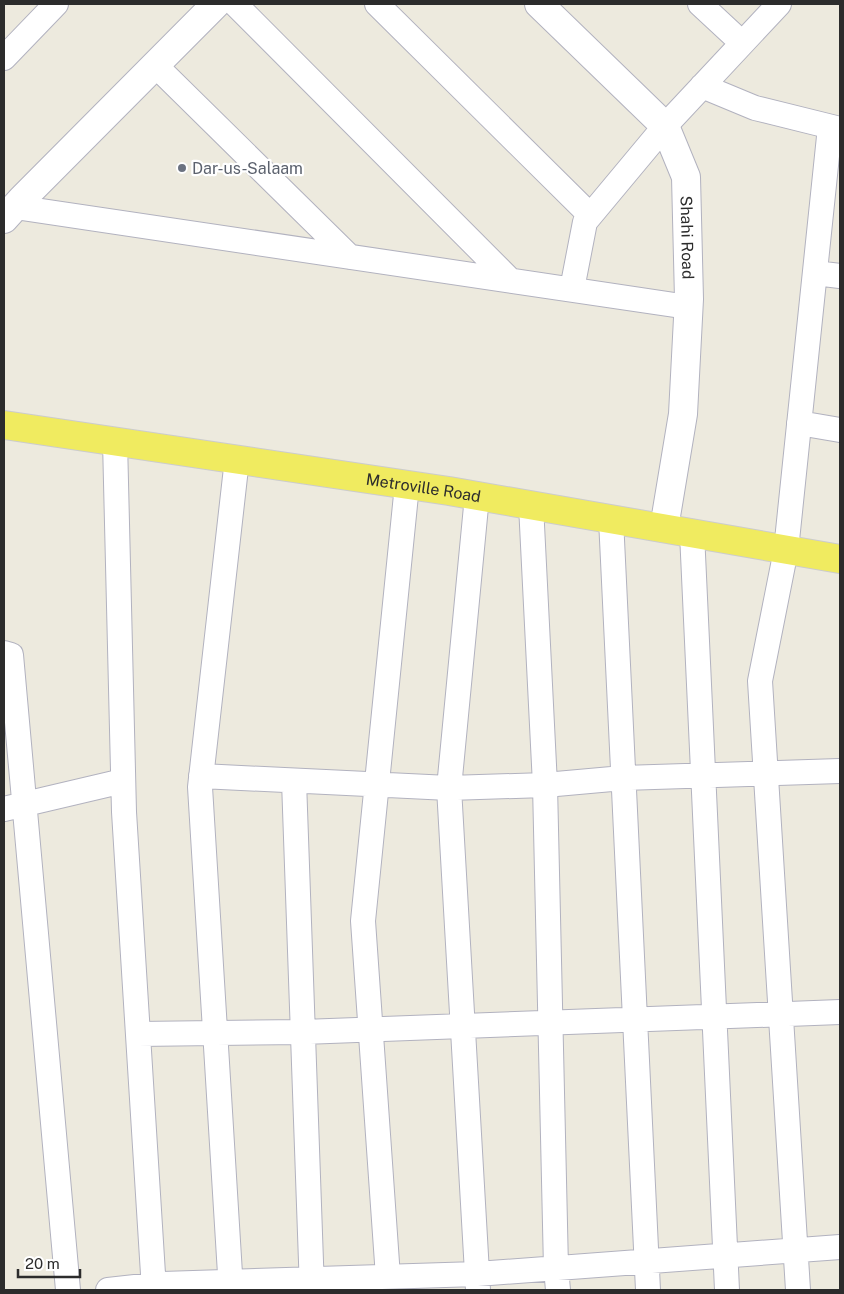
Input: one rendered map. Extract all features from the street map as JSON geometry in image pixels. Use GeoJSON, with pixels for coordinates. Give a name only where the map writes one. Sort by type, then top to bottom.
{"type":"FeatureCollection","features":[{"type":"Feature","properties":{"kind":"main road","name":"Metroville Road"},"geometry":{"type":"LineString","coordinates":[[4,425],[477,496],[840,559]]}},
{"type":"Feature","properties":{"kind":"street"},"geometry":{"type":"LineString","coordinates":[[4,58],[56,4]]}},
{"type":"Feature","properties":{"kind":"street"},"geometry":{"type":"LineString","coordinates":[[9,213],[216,4]]}},
{"type":"Feature","properties":{"kind":"street"},"geometry":{"type":"LineString","coordinates":[[235,4],[510,280]]}},
{"type":"Feature","properties":{"kind":"street"},"geometry":{"type":"LineString","coordinates":[[377,4],[590,215]]}},
{"type":"Feature","properties":{"kind":"street","name":"Shahi Road"},"geometry":{"type":"LineString","coordinates":[[539,4],[665,126],[686,177],[688,307],[683,414],[664,528]]}},
{"type":"Feature","properties":{"kind":"street"},"geometry":{"type":"LineString","coordinates":[[700,4],[742,43]]}},
{"type":"Feature","properties":{"kind":"street"},"geometry":{"type":"LineString","coordinates":[[572,289],[585,222],[590,215],[665,126],[779,4]]}},
{"type":"Feature","properties":{"kind":"street"},"geometry":{"type":"LineString","coordinates":[[155,65],[350,256]]}},
{"type":"Feature","properties":{"kind":"street"},"geometry":{"type":"LineString","coordinates":[[702,86],[755,108],[835,128],[815,273],[786,550],[760,681],[798,1290]]}},
{"type":"Feature","properties":{"kind":"street"},"geometry":{"type":"LineString","coordinates":[[9,213],[350,256],[688,307]]}},
{"type":"Feature","properties":{"kind":"street"},"geometry":{"type":"LineString","coordinates":[[815,273],[840,276]]}},
{"type":"Feature","properties":{"kind":"street"},"geometry":{"type":"LineString","coordinates":[[799,423],[840,430]]}},
{"type":"Feature","properties":{"kind":"street"},"geometry":{"type":"LineString","coordinates":[[115,441],[123,781],[154,1288]]}},
{"type":"Feature","properties":{"kind":"street"},"geometry":{"type":"LineString","coordinates":[[231,1286],[201,776],[237,459]]}},
{"type":"Feature","properties":{"kind":"street"},"geometry":{"type":"LineString","coordinates":[[388,1277],[363,920],[407,485]]}},
{"type":"Feature","properties":{"kind":"street"},"geometry":{"type":"LineString","coordinates":[[477,496],[449,788],[477,1282]]}},
{"type":"Feature","properties":{"kind":"street"},"geometry":{"type":"LineString","coordinates":[[531,505],[545,785],[557,1279]]}},
{"type":"Feature","properties":{"kind":"street"},"geometry":{"type":"LineString","coordinates":[[611,519],[648,1290]]}},
{"type":"Feature","properties":{"kind":"street"},"geometry":{"type":"LineString","coordinates":[[692,533],[728,1290]]}},
{"type":"Feature","properties":{"kind":"street"},"geometry":{"type":"LineString","coordinates":[[4,653],[11,655],[14,806],[68,1290]]}},
{"type":"Feature","properties":{"kind":"street"},"geometry":{"type":"LineString","coordinates":[[201,776],[449,788],[545,785],[623,778],[840,771]]}},
{"type":"Feature","properties":{"kind":"street"},"geometry":{"type":"LineString","coordinates":[[14,806],[123,781]]}},
{"type":"Feature","properties":{"kind":"street"},"geometry":{"type":"LineString","coordinates":[[294,781],[312,1285]]}},
{"type":"Feature","properties":{"kind":"street"},"geometry":{"type":"LineString","coordinates":[[138,1034],[303,1032],[840,1012]]}},
{"type":"Feature","properties":{"kind":"street"},"geometry":{"type":"LineString","coordinates":[[108,1290],[312,1285],[388,1277],[477,1282],[557,1279],[647,1262],[840,1247]]}},
{"type":"Feature","properties":{"kind":"place","name":"Dar-us-Salaam"},"geometry":{"type":"Point","coordinates":[182,168]}}]}
